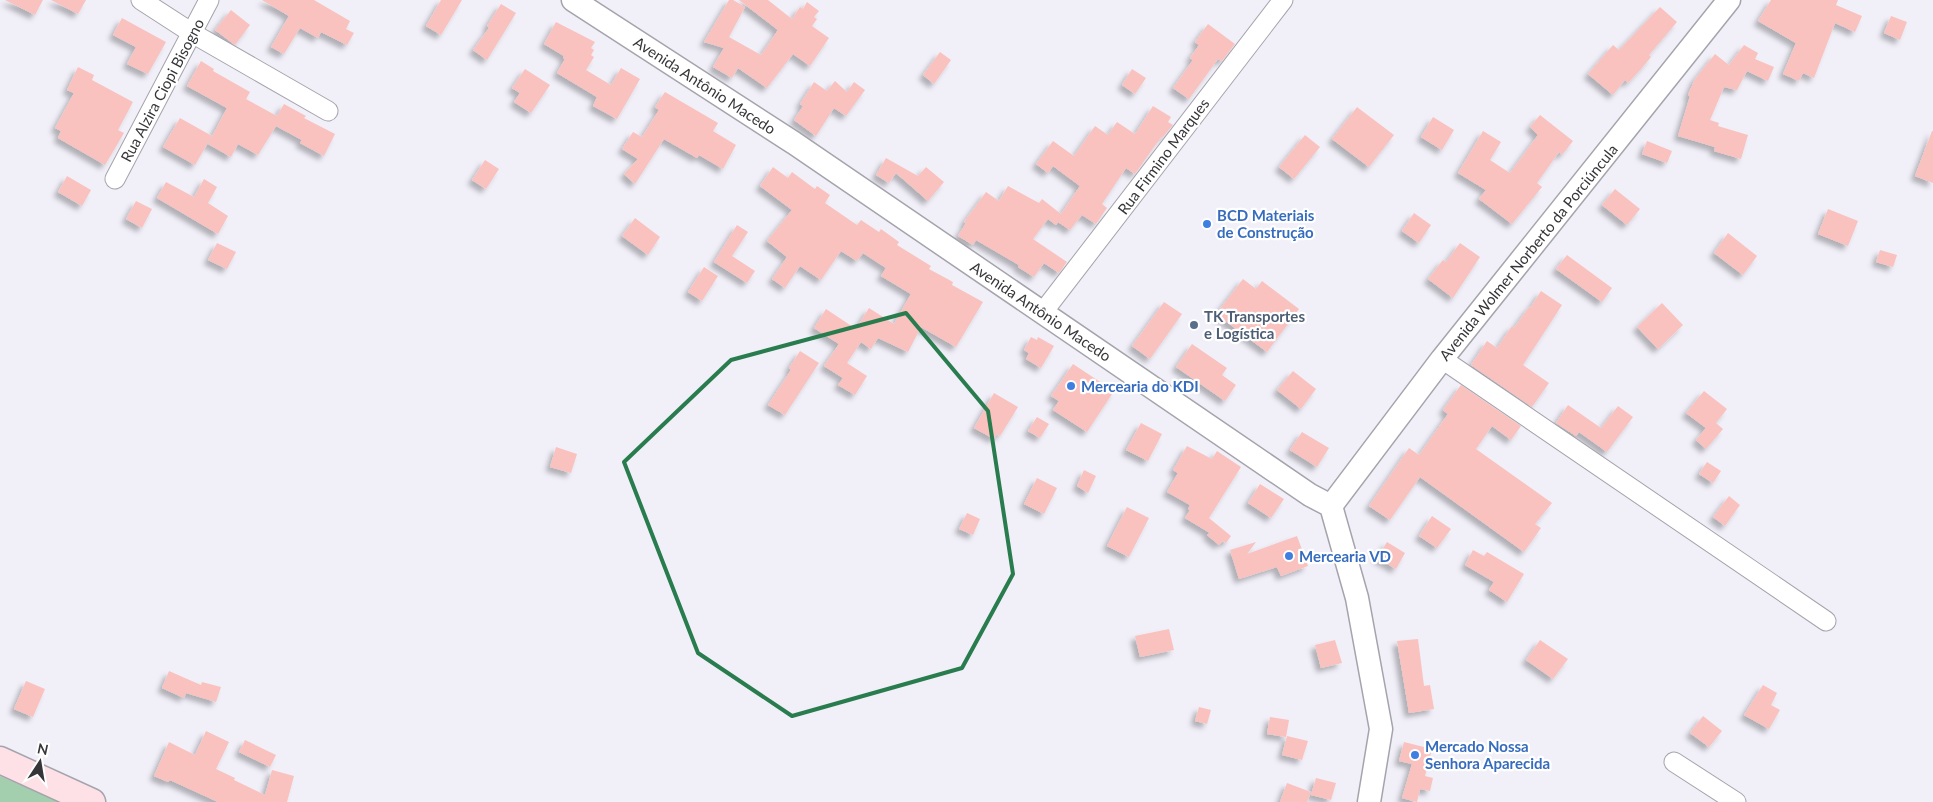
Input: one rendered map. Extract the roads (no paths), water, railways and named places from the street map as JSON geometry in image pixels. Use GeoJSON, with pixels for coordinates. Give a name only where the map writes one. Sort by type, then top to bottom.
{"type":"FeatureCollection","features":[{"type":"Feature","properties":{"kind":"main road"},"geometry":{"type":"LineString","coordinates":[[0,760],[92,802]]}},
{"type":"Feature","properties":{"kind":"street"},"geometry":{"type":"LineString","coordinates":[[141,0],[192,33],[328,111]]}},
{"type":"Feature","properties":{"kind":"street","name":"Rua Alzira Ciopi Bisogno"},"geometry":{"type":"LineString","coordinates":[[116,179],[209,0]]}},
{"type":"Feature","properties":{"kind":"street","name":"Avenida Antônio Macedo"},"geometry":{"type":"LineString","coordinates":[[573,0],[794,143],[1310,495],[1331,506]]}},
{"type":"Feature","properties":{"kind":"street","name":"Rua Firmino Marques"},"geometry":{"type":"LineString","coordinates":[[1043,312],[1282,0]]}},
{"type":"Feature","properties":{"kind":"street","name":"Avenida Wolmer Norberto da Porciúncula"},"geometry":{"type":"LineString","coordinates":[[1331,506],[1442,359],[1729,0]]}},
{"type":"Feature","properties":{"kind":"street"},"geometry":{"type":"LineString","coordinates":[[1442,359],[1826,621]]}},
{"type":"Feature","properties":{"kind":"street"},"geometry":{"type":"LineString","coordinates":[[1331,506],[1357,598],[1381,729],[1369,802]]}},
{"type":"Feature","properties":{"kind":"street"},"geometry":{"type":"LineString","coordinates":[[1674,762],[1736,802]]}},
{"type":"Feature","properties":{"kind":"place","name":"BCD Materiais de Construção"},"geometry":{"type":"Point","coordinates":[1207,224]}},
{"type":"Feature","properties":{"kind":"place","name":"TK Transportes e Logística"},"geometry":{"type":"Point","coordinates":[1194,325]}},
{"type":"Feature","properties":{"kind":"place","name":"Mercearia do KDI"},"geometry":{"type":"Point","coordinates":[1071,386]}},
{"type":"Feature","properties":{"kind":"place","name":"Mercearia VD"},"geometry":{"type":"Point","coordinates":[1289,556]}},
{"type":"Feature","properties":{"kind":"place","name":"Mercado Nossa Senhora Aparecida"},"geometry":{"type":"Point","coordinates":[1415,755]}}]}
